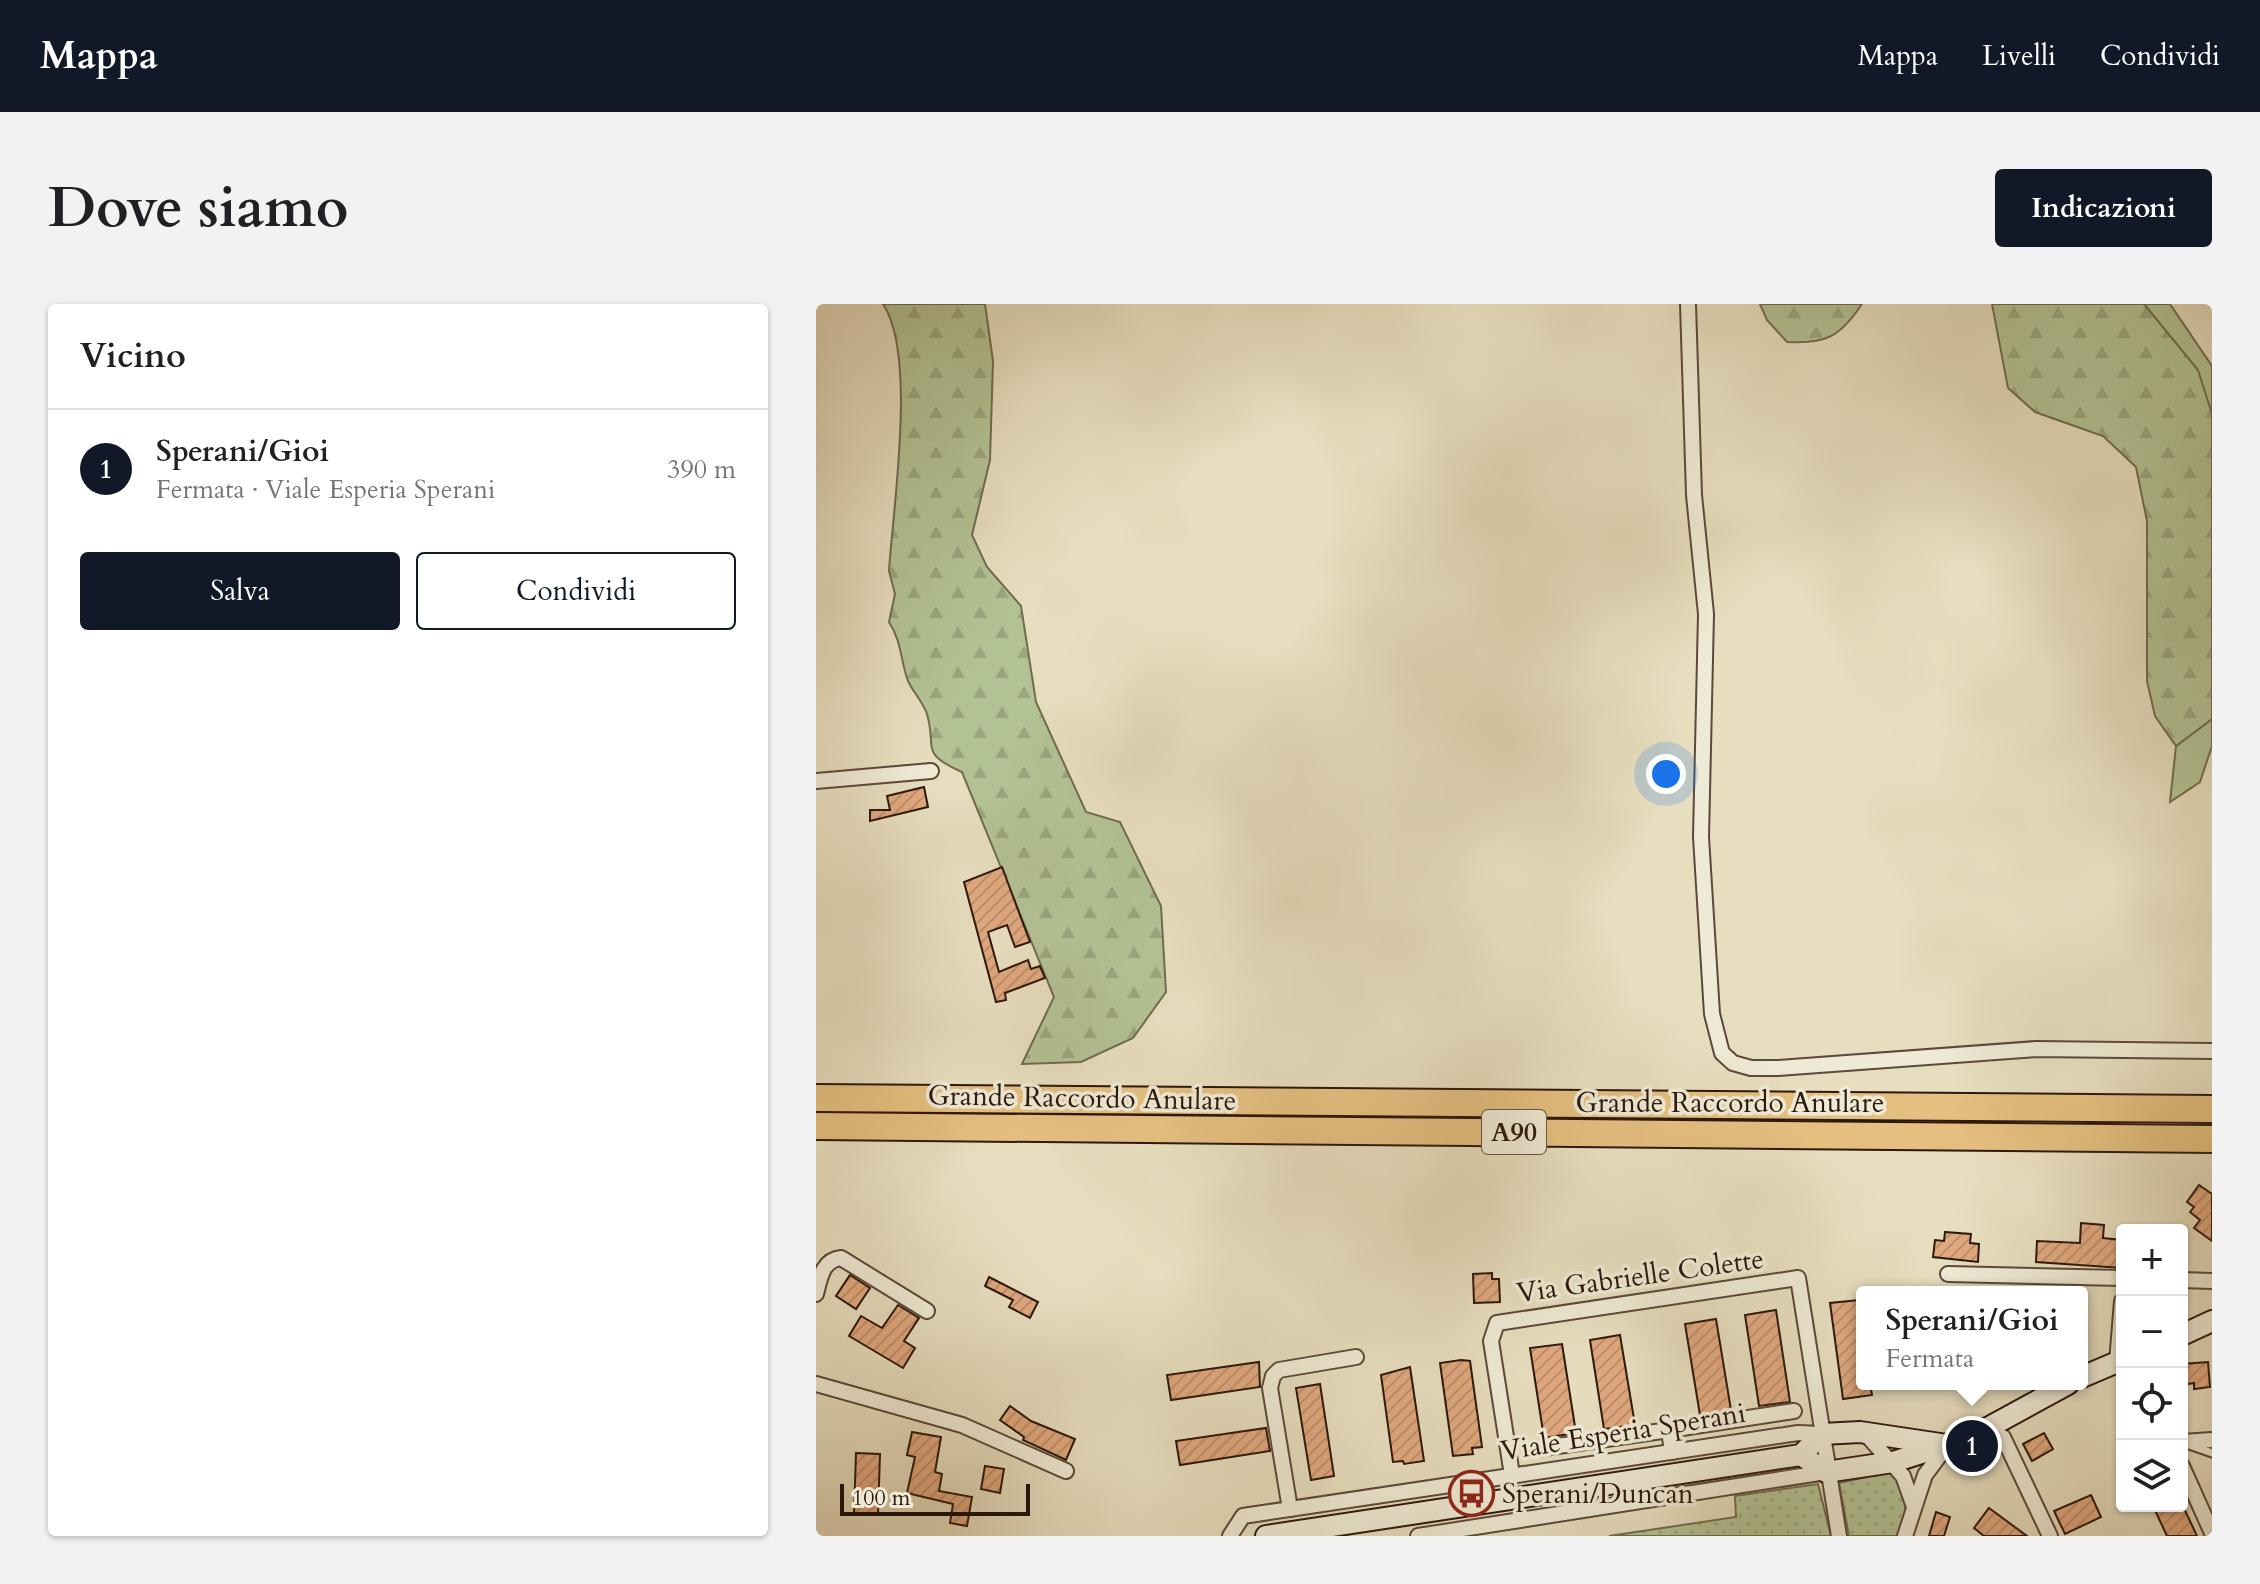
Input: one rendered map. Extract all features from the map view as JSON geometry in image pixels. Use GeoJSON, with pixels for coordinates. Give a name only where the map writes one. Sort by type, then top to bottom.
{"type":"FeatureCollection","features":[{"type":"Feature","properties":{"kind":"highway","name":"Grande Raccordo Anulare"},"geometry":{"type":"LineString","coordinates":[[816,1098],[2212,1109]]}},
{"type":"Feature","properties":{"kind":"highway","name":"Grande Raccordo Anulare"},"geometry":{"type":"LineString","coordinates":[[816,1126],[2212,1139]]}},
{"type":"Feature","properties":{"kind":"street"},"geometry":{"type":"LineString","coordinates":[[1688,304],[1687,368],[1694,495],[1706,614],[1701,837],[1712,1014],[1722,1053],[1733,1063],[1751,1068],[1778,1068],[2036,1049],[2212,1051]]}},
{"type":"Feature","properties":{"kind":"street"},"geometry":{"type":"LineString","coordinates":[[816,781],[931,771]]}},
{"type":"Feature","properties":{"kind":"street"},"geometry":{"type":"LineString","coordinates":[[816,1294],[825,1267],[832,1259],[841,1258],[927,1311]]}},
{"type":"Feature","properties":{"kind":"street"},"geometry":{"type":"LineString","coordinates":[[1948,1274],[2116,1278]]}},
{"type":"Feature","properties":{"kind":"street","name":"Via Gabrielle Colette"},"geometry":{"type":"LineString","coordinates":[[1512,1475],[1491,1341],[1494,1328],[1503,1321],[1798,1278],[1822,1434]]}},
{"type":"Feature","properties":{"kind":"street"},"geometry":{"type":"LineString","coordinates":[[2188,1280],[2212,1281]]}},
{"type":"Feature","properties":{"kind":"street"},"geometry":{"type":"LineString","coordinates":[[2188,1332],[2212,1321]]}},
{"type":"Feature","properties":{"kind":"street"},"geometry":{"type":"LineString","coordinates":[[1290,1509],[1270,1388],[1271,1378],[1282,1369],[1356,1357]]}},
{"type":"Feature","properties":{"kind":"street"},"geometry":{"type":"LineString","coordinates":[[2088,1374],[2116,1363]]}},
{"type":"Feature","properties":{"kind":"street"},"geometry":{"type":"LineString","coordinates":[[816,1384],[962,1425],[1066,1471]]}},
{"type":"Feature","properties":{"kind":"street"},"geometry":{"type":"LineString","coordinates":[[1418,1536],[1893,1462],[1982,1431],[2057,1390]]}},
{"type":"Feature","properties":{"kind":"street"},"geometry":{"type":"LineString","coordinates":[[1537,1449],[1794,1411]]}},
{"type":"Feature","properties":{"kind":"street"},"geometry":{"type":"LineString","coordinates":[[1685,1428],[1688,1449]]}},
{"type":"Feature","properties":{"kind":"street"},"geometry":{"type":"LineString","coordinates":[[1669,1430],[1672,1452]]}},
{"type":"Feature","properties":{"kind":"street"},"geometry":{"type":"LineString","coordinates":[[1653,1432],[1655,1454]]}},
{"type":"Feature","properties":{"kind":"street","name":"Viale Esperia Sperani"},"geometry":{"type":"LineString","coordinates":[[1230,1536],[1243,1516],[1798,1433],[1865,1433],[1947,1445]]}},
{"type":"Feature","properties":{"kind":"street"},"geometry":{"type":"LineString","coordinates":[[1865,1433],[1893,1462],[1908,1484],[1913,1504]]}},
{"type":"Feature","properties":{"kind":"street"},"geometry":{"type":"LineString","coordinates":[[1822,1434],[1801,1455],[1826,1472]]}},
{"type":"Feature","properties":{"kind":"street"},"geometry":{"type":"LineString","coordinates":[[1822,1434],[1839,1536]]}},
{"type":"Feature","properties":{"kind":"street"},"geometry":{"type":"LineString","coordinates":[[2003,1437],[2050,1536]]}},
{"type":"Feature","properties":{"kind":"street"},"geometry":{"type":"LineString","coordinates":[[2188,1442],[2212,1440]]}},
{"type":"Feature","properties":{"kind":"street"},"geometry":{"type":"LineString","coordinates":[[1905,1536],[1913,1504],[1927,1471],[1947,1445]]}},
{"type":"Feature","properties":{"kind":"street","name":"Viale Esperia Sperani"},"geometry":{"type":"LineString","coordinates":[[1266,1536],[1801,1455]]}},
{"type":"Feature","properties":{"kind":"street"},"geometry":{"type":"LineString","coordinates":[[1581,1467],[1605,1485],[1586,1511]]}},
{"type":"Feature","properties":{"kind":"street"},"geometry":{"type":"LineString","coordinates":[[1720,1468],[1745,1487]]}},
{"type":"Feature","properties":{"kind":"street"},"geometry":{"type":"LineString","coordinates":[[2188,1479],[2212,1533]]}},
{"type":"Feature","properties":{"kind":"street"},"geometry":{"type":"LineString","coordinates":[[1449,1486],[1435,1510],[1456,1530]]}},
{"type":"Feature","properties":{"kind":"lane"},"geometry":{"type":"LineString","coordinates":[[2188,1444],[2212,1453]]}},
{"type":"Feature","properties":{"kind":"green space"},"geometry":{"type":"Polygon","coordinates":[[[883,304],[985,304],[993,361],[990,460],[972,535],[987,567],[1021,606],[1036,702],[1086,812],[1120,822],[1161,906],[1166,992],[1133,1038],[1081,1062],[1022,1064],[1054,997],[962,772],[940,760],[932,749],[927,714],[908,681],[899,644],[889,622],[895,594],[889,571],[901,394],[893,327],[883,304]]]}},
{"type":"Feature","properties":{"kind":"green space"},"geometry":{"type":"Polygon","coordinates":[[[1760,304],[1862,304],[1846,324],[1831,336],[1812,342],[1787,342],[1767,320],[1760,304]]]}},
{"type":"Feature","properties":{"kind":"green space"},"geometry":{"type":"Polygon","coordinates":[[[1992,304],[2144,304],[2198,370],[2212,414],[2212,719],[2176,746],[2155,716],[2147,681],[2147,521],[2136,467],[2103,436],[2035,412],[2008,388],[1992,304]]]}},
{"type":"Feature","properties":{"kind":"green space"},"geometry":{"type":"Polygon","coordinates":[[[2144,304],[2170,304],[2212,366],[2212,414],[2197,370],[2144,304]]]}},
{"type":"Feature","properties":{"kind":"green space"},"geometry":{"type":"Polygon","coordinates":[[[2212,719],[2212,746],[2200,782],[2170,802],[2176,746],[2212,719]]]}},
{"type":"Feature","properties":{"kind":"green space"},"geometry":{"type":"Polygon","coordinates":[[[1891,1472],[1901,1487],[1905,1502],[1899,1536],[1849,1536],[1839,1483],[1891,1472]]]}},
{"type":"Feature","properties":{"kind":"green space"},"geometry":{"type":"Polygon","coordinates":[[[1818,1484],[1831,1536],[1609,1536],[1736,1517],[1735,1496],[1818,1484]]]}},
{"type":"Feature","properties":{"kind":"building"},"geometry":{"type":"Polygon","coordinates":[[[924,787],[928,807],[870,821],[870,810],[890,810],[887,796],[924,787]]]}},
{"type":"Feature","properties":{"kind":"building"},"geometry":{"type":"Polygon","coordinates":[[[1002,867],[1030,942],[1015,947],[1007,925],[988,932],[999,972],[1028,960],[1031,969],[1040,966],[1045,978],[1005,993],[1006,1000],[996,1002],[964,882],[1002,867]]]}},
{"type":"Feature","properties":{"kind":"building"},"geometry":{"type":"Polygon","coordinates":[[[2199,1185],[2212,1194],[2212,1241],[2194,1228],[2200,1220],[2190,1212],[2194,1207],[2187,1202],[2199,1185]]]}},
{"type":"Feature","properties":{"kind":"building"},"geometry":{"type":"Polygon","coordinates":[[[2081,1223],[2104,1225],[2103,1238],[2116,1239],[2116,1268],[2036,1262],[2037,1241],[2080,1243],[2081,1223]]]}},
{"type":"Feature","properties":{"kind":"building"},"geometry":{"type":"Polygon","coordinates":[[[1945,1232],[1971,1234],[1970,1243],[1979,1244],[1978,1262],[1933,1257],[1935,1240],[1944,1241],[1945,1232]]]}},
{"type":"Feature","properties":{"kind":"building"},"geometry":{"type":"Polygon","coordinates":[[[1492,1273],[1492,1279],[1499,1279],[1500,1302],[1474,1303],[1473,1274],[1492,1273]]]}},
{"type":"Feature","properties":{"kind":"building"},"geometry":{"type":"Polygon","coordinates":[[[850,1275],[870,1288],[856,1309],[836,1296],[850,1275]]]}},
{"type":"Feature","properties":{"kind":"building"},"geometry":{"type":"Polygon","coordinates":[[[989,1277],[1038,1302],[1030,1318],[1009,1307],[1013,1300],[985,1286],[989,1277]]]}},
{"type":"Feature","properties":{"kind":"building"},"geometry":{"type":"Polygon","coordinates":[[[1856,1300],[1856,1390],[1871,1390],[1872,1395],[1843,1399],[1830,1303],[1856,1300]]]}},
{"type":"Feature","properties":{"kind":"building"},"geometry":{"type":"Polygon","coordinates":[[[898,1305],[919,1318],[904,1341],[915,1348],[903,1368],[849,1336],[861,1316],[882,1328],[898,1305]]]}},
{"type":"Feature","properties":{"kind":"building"},"geometry":{"type":"Polygon","coordinates":[[[1776,1310],[1790,1402],[1759,1406],[1745,1315],[1776,1310]]]}},
{"type":"Feature","properties":{"kind":"building"},"geometry":{"type":"Polygon","coordinates":[[[1716,1319],[1731,1410],[1700,1415],[1685,1324],[1716,1319]]]}},
{"type":"Feature","properties":{"kind":"building"},"geometry":{"type":"Polygon","coordinates":[[[1620,1335],[1635,1425],[1604,1429],[1590,1340],[1620,1335]]]}},
{"type":"Feature","properties":{"kind":"building"},"geometry":{"type":"Polygon","coordinates":[[[1562,1344],[1576,1433],[1544,1438],[1530,1348],[1562,1344]]]}},
{"type":"Feature","properties":{"kind":"building"},"geometry":{"type":"Polygon","coordinates":[[[1470,1361],[1482,1447],[1472,1448],[1473,1454],[1453,1456],[1440,1363],[1470,1361]]]}},
{"type":"Feature","properties":{"kind":"building"},"geometry":{"type":"Polygon","coordinates":[[[1259,1362],[1260,1387],[1171,1400],[1167,1375],[1259,1362]]]}},
{"type":"Feature","properties":{"kind":"building"},"geometry":{"type":"Polygon","coordinates":[[[2208,1362],[2210,1387],[2194,1389],[2194,1383],[2188,1384],[2188,1364],[2208,1362]]]}},
{"type":"Feature","properties":{"kind":"building"},"geometry":{"type":"Polygon","coordinates":[[[1410,1367],[1424,1461],[1404,1464],[1403,1461],[1393,1462],[1381,1375],[1410,1367]]]}},
{"type":"Feature","properties":{"kind":"building"},"geometry":{"type":"Polygon","coordinates":[[[1320,1384],[1334,1476],[1311,1480],[1296,1388],[1320,1384]]]}},
{"type":"Feature","properties":{"kind":"building"},"geometry":{"type":"Polygon","coordinates":[[[1010,1406],[1031,1421],[1075,1439],[1066,1460],[1023,1440],[1024,1437],[1000,1420],[1010,1406]]]}},
{"type":"Feature","properties":{"kind":"building"},"geometry":{"type":"Polygon","coordinates":[[[1266,1428],[1270,1451],[1180,1465],[1176,1441],[1266,1428]]]}},
{"type":"Feature","properties":{"kind":"building"},"geometry":{"type":"Polygon","coordinates":[[[912,1432],[941,1437],[935,1472],[942,1474],[939,1491],[972,1497],[967,1526],[950,1523],[953,1504],[907,1493],[915,1457],[907,1455],[912,1432]]]}},
{"type":"Feature","properties":{"kind":"building"},"geometry":{"type":"Polygon","coordinates":[[[2044,1433],[2053,1449],[2032,1461],[2023,1444],[2044,1433]]]}},
{"type":"Feature","properties":{"kind":"building"},"geometry":{"type":"Polygon","coordinates":[[[856,1453],[880,1454],[878,1515],[854,1514],[856,1453]]]}},
{"type":"Feature","properties":{"kind":"building"},"geometry":{"type":"Polygon","coordinates":[[[985,1466],[1004,1469],[1000,1493],[981,1489],[985,1466]]]}},
{"type":"Feature","properties":{"kind":"building"},"geometry":{"type":"Polygon","coordinates":[[[2091,1495],[2101,1517],[2065,1534],[2054,1511],[2091,1495]]]}},
{"type":"Feature","properties":{"kind":"building"},"geometry":{"type":"Polygon","coordinates":[[[1989,1508],[2027,1536],[1984,1536],[1974,1528],[1989,1508]]]}},
{"type":"Feature","properties":{"kind":"building"},"geometry":{"type":"Polygon","coordinates":[[[1936,1512],[1950,1517],[1944,1536],[1929,1536],[1936,1512]]]}},
{"type":"Feature","properties":{"kind":"building"},"geometry":{"type":"Polygon","coordinates":[[[2156,1512],[2186,1512],[2197,1536],[2167,1536],[2156,1512]]]}},
{"type":"Feature","properties":{"kind":"place","name":"Sperani/Gioi"},"geometry":{"type":"Point","coordinates":[1972,1446]}},
{"type":"Feature","properties":{"kind":"place","name":"Sperani/Duncan"},"geometry":{"type":"Point","coordinates":[1471,1493]}}]}
